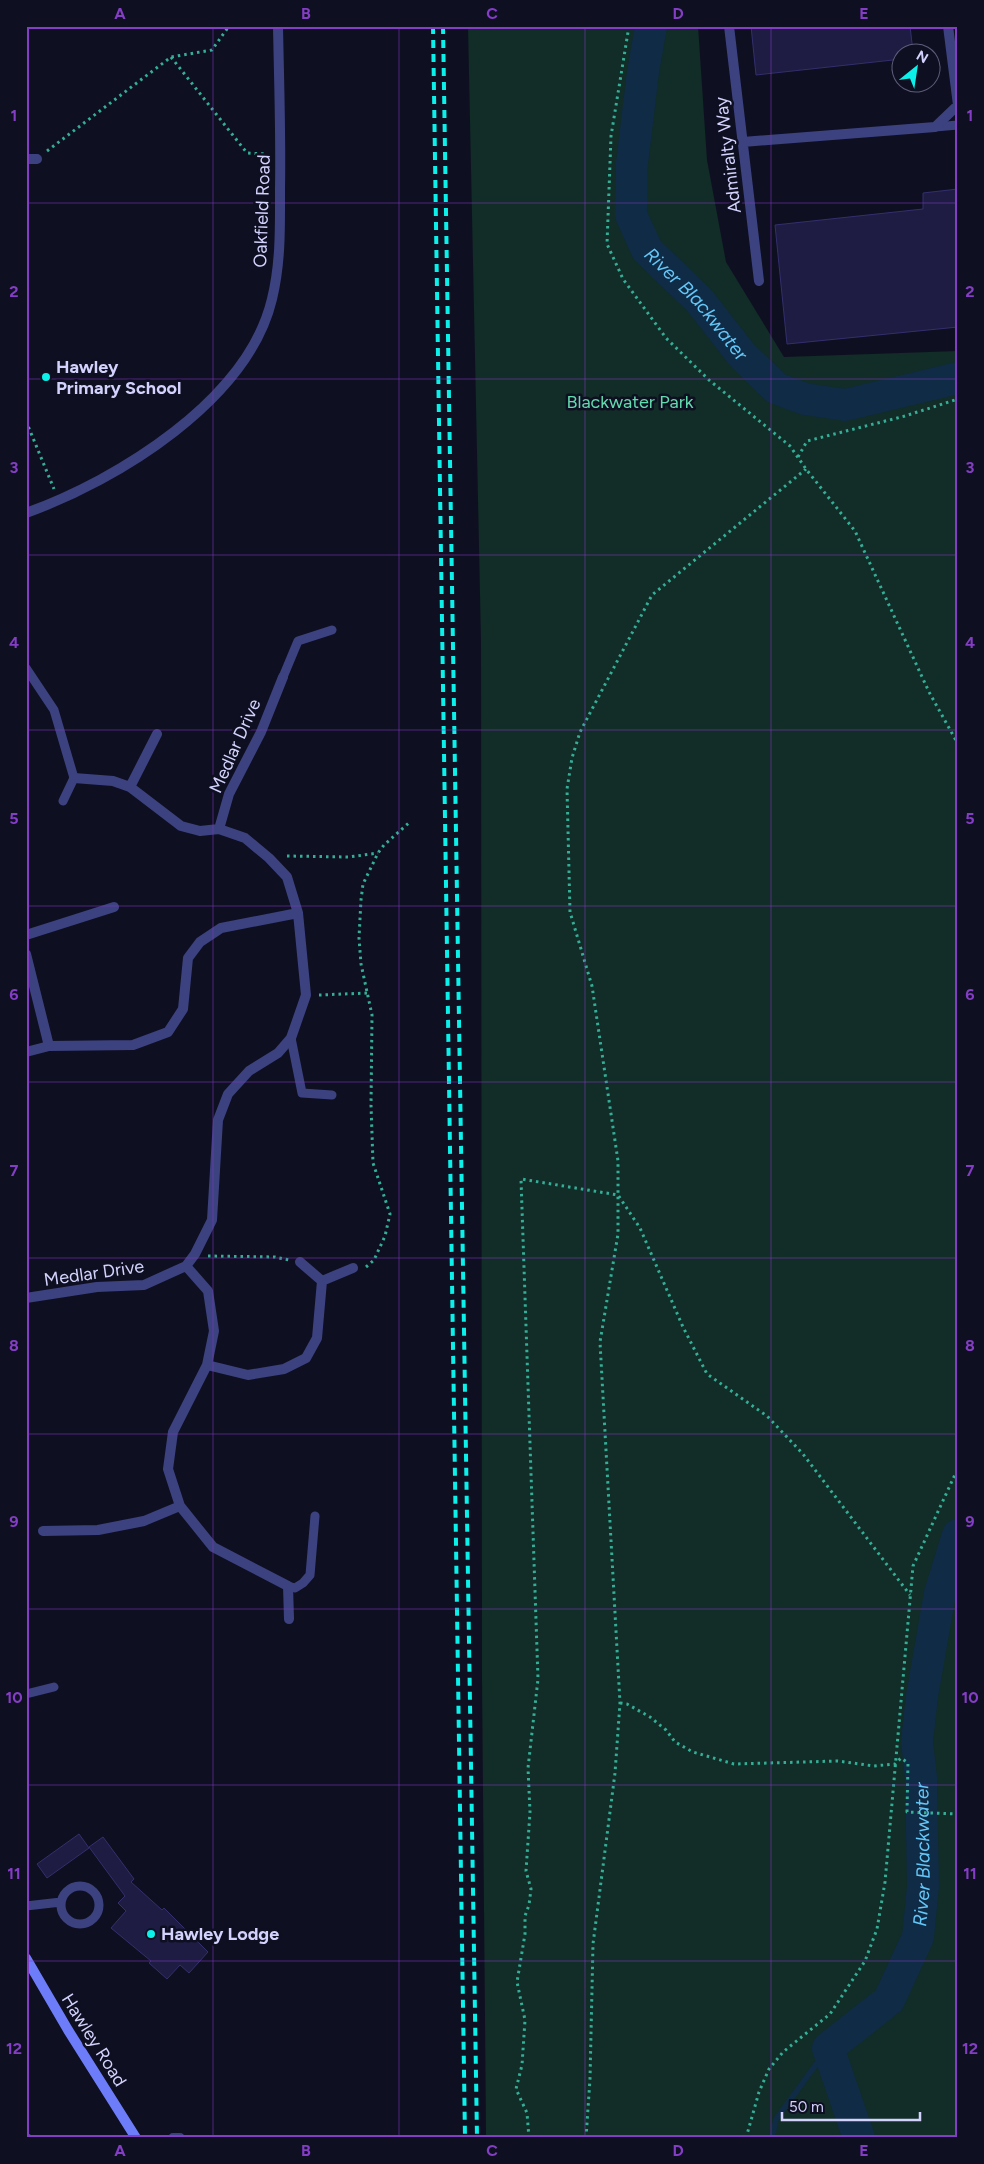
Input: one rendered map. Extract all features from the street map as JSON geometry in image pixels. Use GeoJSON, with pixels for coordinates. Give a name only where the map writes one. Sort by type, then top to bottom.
{"type":"FeatureCollection","features":[{"type":"Feature","properties":{"kind":"main road","name":"Hawley Road"},"geometry":{"type":"LineString","coordinates":[[26,1958],[68,2030],[136,2138]]}},
{"type":"Feature","properties":{"kind":"street","name":"Oakfield Road"},"geometry":{"type":"LineString","coordinates":[[26,513],[60,501],[118,471],[172,433],[209,402],[233,374],[254,343],[272,300],[280,255],[281,155],[278,26]]}},
{"type":"Feature","properties":{"kind":"street","name":"Admiralty Way"},"geometry":{"type":"LineString","coordinates":[[729,26],[759,281]]}},
{"type":"Feature","properties":{"kind":"street"},"geometry":{"type":"LineString","coordinates":[[743,142],[935,126],[958,105],[948,26]]}},
{"type":"Feature","properties":{"kind":"street"},"geometry":{"type":"LineString","coordinates":[[26,159],[37,159]]}},
{"type":"Feature","properties":{"kind":"street","name":"Medlar Drive"},"geometry":{"type":"LineString","coordinates":[[218,829],[229,794],[261,732],[283,677]]}},
{"type":"Feature","properties":{"kind":"street"},"geometry":{"type":"LineString","coordinates":[[130,787],[157,734]]}},
{"type":"Feature","properties":{"kind":"street","name":"Medlar Drive"},"geometry":{"type":"LineString","coordinates":[[26,1298],[97,1287],[144,1285],[186,1266],[195,1254],[212,1220],[218,1120],[228,1094],[249,1071],[278,1053],[291,1038],[306,995],[298,913],[287,877],[269,858],[245,838],[218,829],[200,832],[181,826],[130,787],[114,781],[74,778]]}},
{"type":"Feature","properties":{"kind":"street"},"geometry":{"type":"LineString","coordinates":[[26,935],[114,907]]}},
{"type":"Feature","properties":{"kind":"street"},"geometry":{"type":"LineString","coordinates":[[26,1052],[50,1046],[133,1045],[168,1032],[183,1009],[188,958],[200,942],[221,928],[298,913]]}},
{"type":"Feature","properties":{"kind":"street"},"geometry":{"type":"LineString","coordinates":[[26,954],[50,1046]]}},
{"type":"Feature","properties":{"kind":"street"},"geometry":{"type":"LineString","coordinates":[[300,1262],[322,1282]]}},
{"type":"Feature","properties":{"kind":"street"},"geometry":{"type":"LineString","coordinates":[[186,1266],[208,1291],[214,1331],[207,1365],[173,1432],[168,1469],[180,1506],[213,1547],[288,1586],[289,1619]]}},
{"type":"Feature","properties":{"kind":"street"},"geometry":{"type":"LineString","coordinates":[[322,1282],[353,1268]]}},
{"type":"Feature","properties":{"kind":"street"},"geometry":{"type":"LineString","coordinates":[[207,1365],[248,1375],[284,1369],[306,1358],[318,1338],[322,1282]]}},
{"type":"Feature","properties":{"kind":"street"},"geometry":{"type":"LineString","coordinates":[[43,1530],[98,1530],[144,1521],[180,1506]]}},
{"type":"Feature","properties":{"kind":"street"},"geometry":{"type":"LineString","coordinates":[[173,2138],[180,2138]]}},
{"type":"Feature","properties":{"kind":"lane"},"geometry":{"type":"LineString","coordinates":[[935,126],[958,124]]}},
{"type":"Feature","properties":{"kind":"lane"},"geometry":{"type":"LineString","coordinates":[[283,677],[298,641],[332,630]]}},
{"type":"Feature","properties":{"kind":"lane"},"geometry":{"type":"LineString","coordinates":[[26,668],[54,710],[74,778],[63,801]]}},
{"type":"Feature","properties":{"kind":"lane"},"geometry":{"type":"LineString","coordinates":[[291,1038],[302,1093],[332,1095]]}},
{"type":"Feature","properties":{"kind":"lane"},"geometry":{"type":"LineString","coordinates":[[288,1586],[295,1588],[310,1575],[316,1516]]}},
{"type":"Feature","properties":{"kind":"lane"},"geometry":{"type":"LineString","coordinates":[[26,1694],[54,1687]]}},
{"type":"Feature","properties":{"kind":"lane"},"geometry":{"type":"LineString","coordinates":[[82,1886],[93,1891],[98,1907],[96,1914],[86,1922],[74,1922],[64,1915],[61,1902],[63,1896],[71,1888],[82,1886]]}},
{"type":"Feature","properties":{"kind":"lane"},"geometry":{"type":"LineString","coordinates":[[26,1906],[61,1902]]}},
{"type":"Feature","properties":{"kind":"path"},"geometry":{"type":"LineString","coordinates":[[37,159],[171,57],[212,50],[228,26]]}},
{"type":"Feature","properties":{"kind":"path"},"geometry":{"type":"LineString","coordinates":[[629,26],[610,136],[608,170],[607,244],[623,279],[666,338],[709,380],[790,446],[855,530],[929,692],[958,744]]}},
{"type":"Feature","properties":{"kind":"path"},"geometry":{"type":"LineString","coordinates":[[171,57],[247,153],[281,155]]}},
{"type":"Feature","properties":{"kind":"path"},"geometry":{"type":"LineString","coordinates":[[798,457],[807,441],[905,416],[958,398]]}},
{"type":"Feature","properties":{"kind":"path"},"geometry":{"type":"LineString","coordinates":[[26,421],[60,501]]}},
{"type":"Feature","properties":{"kind":"path"},"geometry":{"type":"LineString","coordinates":[[586,2138],[590,2079],[593,1944],[615,1774],[620,1703],[600,1342],[618,1234],[618,1161],[592,986],[570,912],[567,789],[572,758],[580,732],[652,595],[806,469]]}},
{"type":"Feature","properties":{"kind":"path"},"geometry":{"type":"LineString","coordinates":[[353,1268],[361,1270],[374,1260],[385,1236],[390,1214],[373,1163],[371,1105],[372,1015],[361,964],[359,938],[363,884],[384,845],[411,821]]}},
{"type":"Feature","properties":{"kind":"path"},"geometry":{"type":"LineString","coordinates":[[269,858],[285,856],[349,856],[378,853]]}},
{"type":"Feature","properties":{"kind":"path"},"geometry":{"type":"LineString","coordinates":[[306,995],[368,993]]}},
{"type":"Feature","properties":{"kind":"path"},"geometry":{"type":"LineString","coordinates":[[529,2138],[527,2113],[516,2089],[522,2064],[525,2020],[517,1982],[526,1934],[525,1916],[529,1905],[531,1889],[526,1871],[530,1812],[528,1768],[538,1679],[521,1179],[618,1195],[640,1228],[683,1327],[707,1374],[767,1416],[802,1454],[910,1595]]}},
{"type":"Feature","properties":{"kind":"path"},"geometry":{"type":"LineString","coordinates":[[195,1254],[275,1257],[300,1262]]}},
{"type":"Feature","properties":{"kind":"path"},"geometry":{"type":"LineString","coordinates":[[746,2138],[759,2092],[769,2069],[783,2052],[830,2014],[865,1961],[877,1929],[885,1882],[913,1566],[958,1468]]}},
{"type":"Feature","properties":{"kind":"path"},"geometry":{"type":"LineString","coordinates":[[620,1703],[626,1704],[650,1717],[666,1730],[675,1742],[693,1752],[734,1764],[838,1761],[874,1766],[895,1764],[898,1760],[904,1760],[908,1763],[906,1812],[958,1814]]}},
{"type":"Feature","properties":{"kind":"path"},"geometry":{"type":"LineString","coordinates":[[26,2129],[30,2138]]}},
{"type":"Feature","properties":{"kind":"green space","name":"Blackwater Park"},"geometry":{"type":"Polygon","coordinates":[[[468,26],[698,26],[707,160],[726,262],[784,357],[958,351],[958,2138],[486,2138],[482,1680],[481,642],[468,26]]]}},
{"type":"Feature","properties":{"kind":"building"},"geometry":{"type":"Polygon","coordinates":[[[751,26],[910,26],[912,42],[892,42],[892,60],[756,75],[751,26]]]}},
{"type":"Feature","properties":{"kind":"building"},"geometry":{"type":"Polygon","coordinates":[[[958,189],[958,327],[787,344],[775,225],[923,209],[923,193],[958,189]]]}},
{"type":"Feature","properties":{"kind":"building"},"geometry":{"type":"Polygon","coordinates":[[[79,1834],[89,1848],[47,1878],[37,1864],[79,1834]]]}},
{"type":"Feature","properties":{"kind":"building","name":"Hawley Lodge"},"geometry":{"type":"Polygon","coordinates":[[[103,1837],[134,1879],[131,1882],[162,1910],[164,1908],[208,1952],[189,1973],[180,1965],[167,1979],[149,1963],[151,1961],[111,1928],[126,1911],[118,1903],[125,1896],[89,1847],[103,1837]]]}},
{"type":"Feature","properties":{"kind":"waterway","name":"River Blackwater"},"geometry":{"type":"LineString","coordinates":[[651,26],[643,72],[632,163],[631,215],[647,250],[699,300],[742,355],[776,388],[805,399],[845,405],[958,378]]}},
{"type":"Feature","properties":{"kind":"waterway","name":"River Blackwater"},"geometry":{"type":"LineString","coordinates":[[859,2138],[828,2048],[889,2000],[918,1937],[923,1886],[921,1778],[917,1741],[922,1696],[940,1593],[958,1535]]}},
{"type":"Feature","properties":{"kind":"waterway"},"geometry":{"type":"LineString","coordinates":[[772,2138],[776,2119],[828,2048]]}},
{"type":"Feature","properties":{"kind":"railway"},"geometry":{"type":"LineString","coordinates":[[433,26],[465,2138]]}},
{"type":"Feature","properties":{"kind":"railway"},"geometry":{"type":"LineString","coordinates":[[443,26],[477,2138]]}},
{"type":"Feature","properties":{"kind":"place","name":"Hawley Primary School"},"geometry":{"type":"Point","coordinates":[46,377]}},
{"type":"Feature","properties":{"kind":"place","name":"Hawley Lodge"},"geometry":{"type":"Point","coordinates":[151,1934]}}]}
